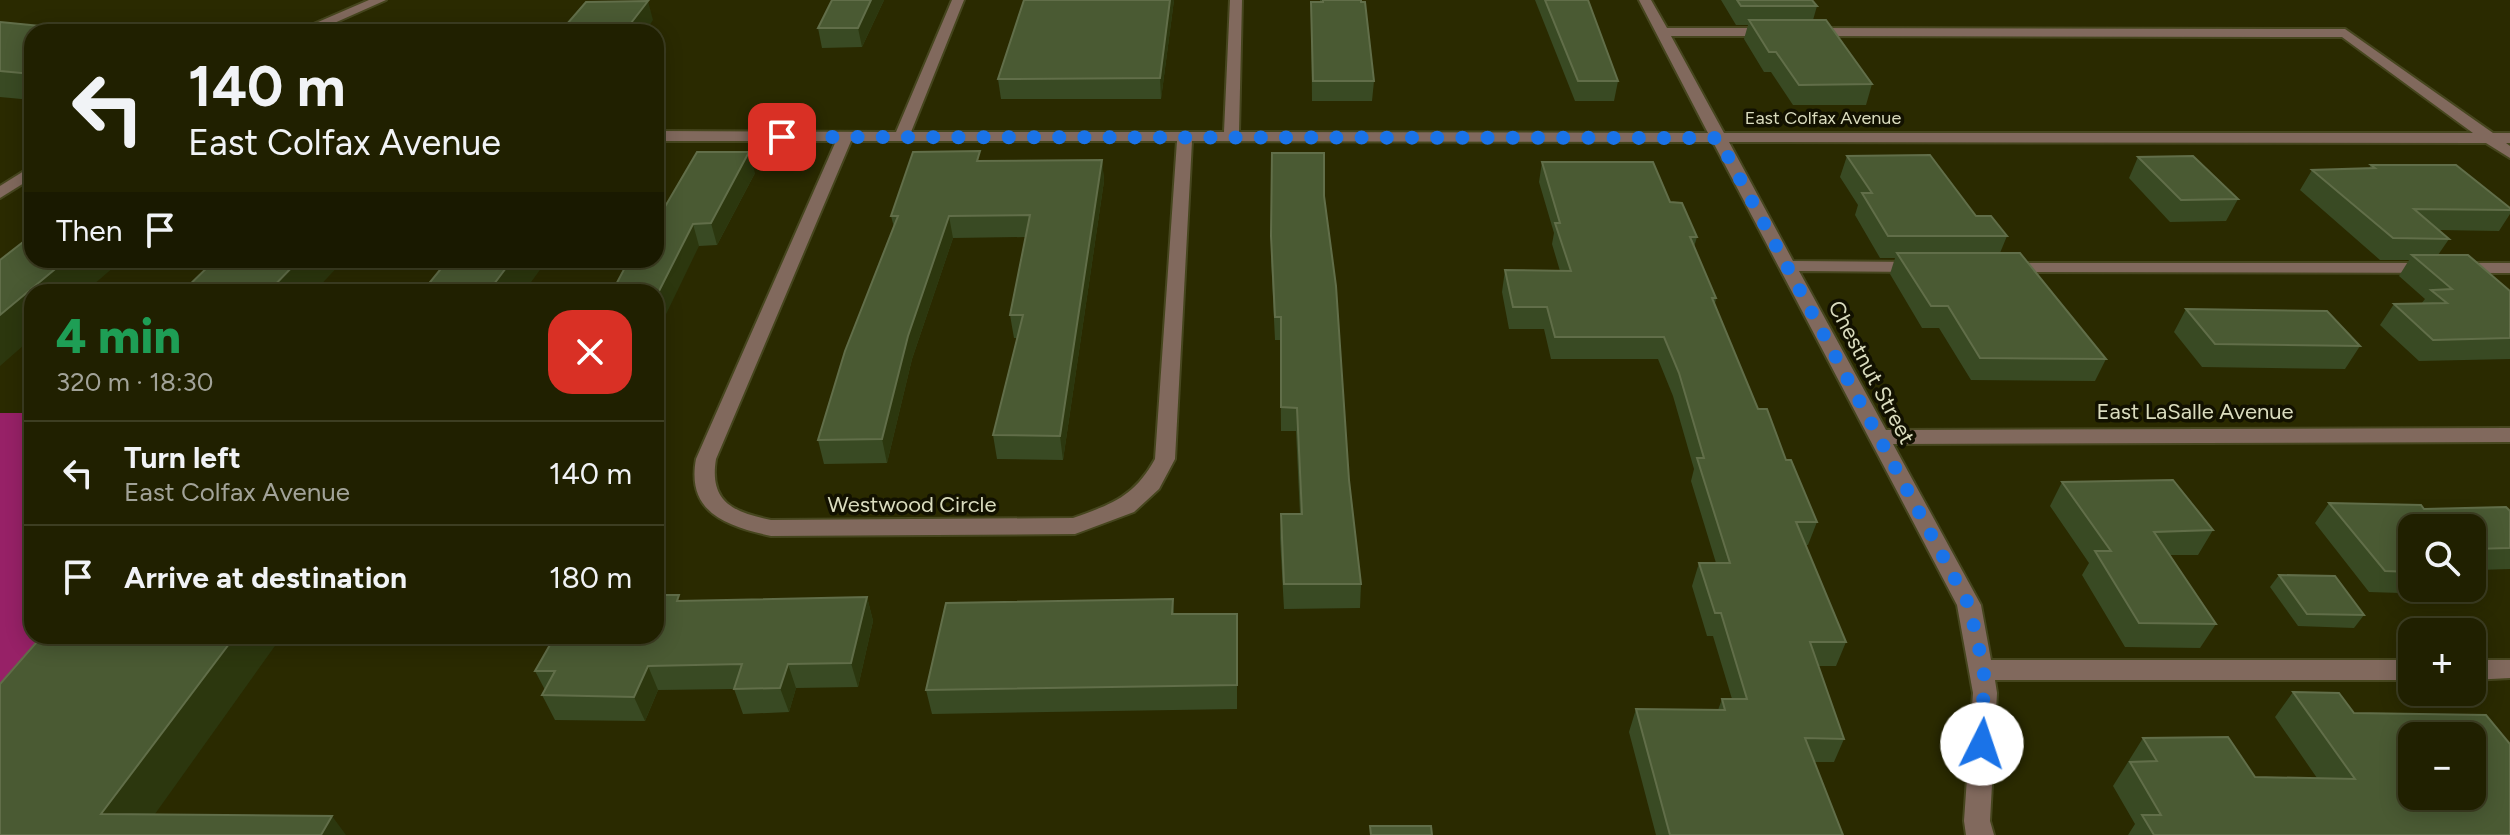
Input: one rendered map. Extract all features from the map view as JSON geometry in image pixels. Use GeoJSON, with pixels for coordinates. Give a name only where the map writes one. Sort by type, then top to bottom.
{"type":"FeatureCollection","features":[{"type":"Feature","properties":{"kind":"street"},"geometry":{"type":"LineString","coordinates":[[322,24],[380,0]]}},
{"type":"Feature","properties":{"kind":"street"},"geometry":{"type":"LineString","coordinates":[[901,138],[958,0]]}},
{"type":"Feature","properties":{"kind":"street"},"geometry":{"type":"LineString","coordinates":[[1231,138],[1236,0]]}},
{"type":"Feature","properties":{"kind":"street","name":"Chestnut Street"},"geometry":{"type":"LineString","coordinates":[[1645,0],[1969,605],[1984,670],[1977,821],[1980,835]]}},
{"type":"Feature","properties":{"kind":"street"},"geometry":{"type":"LineString","coordinates":[[1663,32],[2345,33],[2510,153]]}},
{"type":"Feature","properties":{"kind":"street","name":"East Colfax Avenue"},"geometry":{"type":"LineString","coordinates":[[664,136],[2510,138]]}},
{"type":"Feature","properties":{"kind":"street","name":"Westwood Circle"},"geometry":{"type":"LineString","coordinates":[[845,137],[706,459],[704,484],[718,508],[746,523],[771,528],[1064,527],[1103,518],[1126,507],[1144,492],[1152,484],[1165,459],[1185,138]]}},
{"type":"Feature","properties":{"kind":"street"},"geometry":{"type":"LineString","coordinates":[[0,193],[24,176]]}},
{"type":"Feature","properties":{"kind":"street"},"geometry":{"type":"LineString","coordinates":[[1787,266],[1945,268]]}},
{"type":"Feature","properties":{"kind":"street"},"geometry":{"type":"LineString","coordinates":[[1991,268],[2510,268]]}},
{"type":"Feature","properties":{"kind":"street","name":"East LaSalle Avenue"},"geometry":{"type":"LineString","coordinates":[[1880,437],[2510,435]]}},
{"type":"Feature","properties":{"kind":"street"},"geometry":{"type":"LineString","coordinates":[[2486,670],[2510,669]]}},
{"type":"Feature","properties":{"kind":"street"},"geometry":{"type":"LineString","coordinates":[[1984,670],[2398,670]]}},
{"type":"Feature","properties":{"kind":"shaded area"},"geometry":{"type":"Polygon","coordinates":[[[0,413],[24,413],[24,644],[60,644],[0,715],[0,413]]]}},
{"type":"Feature","properties":{"kind":"building"},"geometry":{"type":"Polygon","coordinates":[[[832,0],[871,0],[858,28],[818,28],[832,0]]]}},
{"type":"Feature","properties":{"kind":"building"},"geometry":{"type":"Polygon","coordinates":[[[1024,0],[1170,0],[1160,78],[998,79],[1024,0]]]}},
{"type":"Feature","properties":{"kind":"building"},"geometry":{"type":"Polygon","coordinates":[[[1545,0],[1588,0],[1618,81],[1578,81],[1545,0]]]}},
{"type":"Feature","properties":{"kind":"building"},"geometry":{"type":"Polygon","coordinates":[[[1737,0],[1812,0],[1817,6],[1741,6],[1737,0]]]}},
{"type":"Feature","properties":{"kind":"building"},"geometry":{"type":"Polygon","coordinates":[[[648,1],[630,24],[567,24],[586,2],[648,1]]]}},
{"type":"Feature","properties":{"kind":"building"},"geometry":{"type":"Polygon","coordinates":[[[1311,2],[1365,2],[1374,81],[1313,81],[1311,2]]]}},
{"type":"Feature","properties":{"kind":"building"},"geometry":{"type":"Polygon","coordinates":[[[1749,20],[1826,20],[1872,84],[1799,85],[1776,52],[1769,52],[1749,20]]]}},
{"type":"Feature","properties":{"kind":"building"},"geometry":{"type":"Polygon","coordinates":[[[0,22],[24,24],[24,73],[0,71],[0,22]]]}},
{"type":"Feature","properties":{"kind":"building"},"geometry":{"type":"Polygon","coordinates":[[[980,151],[977,161],[1102,160],[1060,436],[993,435],[1023,315],[1010,315],[1030,215],[949,216],[908,336],[882,439],[818,440],[845,351],[898,216],[891,216],[913,152],[980,151]]]}},
{"type":"Feature","properties":{"kind":"building"},"geometry":{"type":"Polygon","coordinates":[[[697,152],[749,152],[711,223],[693,224],[663,284],[616,284],[625,268],[664,268],[664,208],[697,152]]]}},
{"type":"Feature","properties":{"kind":"building"},"geometry":{"type":"Polygon","coordinates":[[[1272,153],[1324,153],[1324,196],[1336,286],[1349,480],[1361,584],[1284,584],[1281,514],[1302,514],[1297,408],[1281,407],[1281,317],[1275,317],[1271,236],[1272,153]]]}},
{"type":"Feature","properties":{"kind":"building"},"geometry":{"type":"Polygon","coordinates":[[[1930,155],[1976,216],[1991,216],[2007,236],[1888,236],[1862,193],[1872,193],[1847,156],[1930,155]]]}},
{"type":"Feature","properties":{"kind":"building"},"geometry":{"type":"Polygon","coordinates":[[[2193,156],[2238,199],[2181,200],[2138,157],[2193,156]]]}},
{"type":"Feature","properties":{"kind":"building"},"geometry":{"type":"Polygon","coordinates":[[[1542,162],[1653,162],[1670,202],[1682,203],[1697,237],[1690,237],[1716,298],[1712,298],[1758,409],[1767,409],[1786,460],[1791,460],[1817,522],[1796,522],[1846,642],[1810,642],[1844,739],[1805,738],[1843,835],[1670,835],[1636,709],[1725,710],[1722,699],[1747,699],[1721,613],[1715,613],[1699,563],[1730,563],[1697,458],[1704,458],[1679,373],[1664,337],[1555,337],[1547,307],[1513,307],[1505,270],[1571,271],[1555,223],[1560,223],[1542,162]]]}},
{"type":"Feature","properties":{"kind":"building"},"geometry":{"type":"Polygon","coordinates":[[[2371,165],[2456,165],[2510,210],[2414,209],[2449,239],[2393,238],[2312,170],[2375,168],[2371,165]]]}},
{"type":"Feature","properties":{"kind":"building"},"geometry":{"type":"Polygon","coordinates":[[[24,241],[24,268],[56,268],[37,284],[24,284],[24,295],[0,315],[0,260],[24,241]]]}},
{"type":"Feature","properties":{"kind":"building"},"geometry":{"type":"Polygon","coordinates":[[[1897,253],[2020,253],[2106,359],[1980,358],[1948,306],[1931,306],[1897,253]]]}},
{"type":"Feature","properties":{"kind":"building"},"geometry":{"type":"Polygon","coordinates":[[[2412,255],[2468,255],[2510,291],[2510,338],[2433,340],[2394,304],[2447,303],[2431,290],[2452,289],[2412,255]]]}},
{"type":"Feature","properties":{"kind":"building"},"geometry":{"type":"Polygon","coordinates":[[[207,268],[291,268],[276,284],[190,284],[207,268]]]}},
{"type":"Feature","properties":{"kind":"building"},"geometry":{"type":"Polygon","coordinates":[[[442,268],[506,268],[494,284],[428,284],[442,268]]]}},
{"type":"Feature","properties":{"kind":"building"},"geometry":{"type":"Polygon","coordinates":[[[2186,309],[2327,311],[2360,346],[2215,344],[2186,309]]]}},
{"type":"Feature","properties":{"kind":"building"},"geometry":{"type":"Polygon","coordinates":[[[2173,480],[2213,530],[2154,532],[2216,624],[2139,623],[2095,551],[2111,551],[2062,482],[2173,480]]]}},
{"type":"Feature","properties":{"kind":"building"},"geometry":{"type":"Polygon","coordinates":[[[2329,503],[2421,505],[2424,509],[2506,507],[2510,511],[2510,548],[2486,549],[2486,514],[2398,514],[2398,571],[2385,571],[2329,503]]]}},
{"type":"Feature","properties":{"kind":"building"},"geometry":{"type":"Polygon","coordinates":[[[2279,575],[2335,576],[2364,615],[2307,614],[2279,575]]]}},
{"type":"Feature","properties":{"kind":"building"},"geometry":{"type":"Polygon","coordinates":[[[664,595],[679,595],[677,601],[867,597],[851,663],[788,664],[780,688],[734,689],[742,664],[648,666],[634,697],[542,695],[555,671],[535,671],[550,644],[664,644],[664,595]]]}},
{"type":"Feature","properties":{"kind":"building"},"geometry":{"type":"Polygon","coordinates":[[[1173,599],[1172,614],[1237,614],[1237,685],[926,690],[946,603],[1173,599]]]}},
{"type":"Feature","properties":{"kind":"building"},"geometry":{"type":"Polygon","coordinates":[[[35,644],[229,644],[101,814],[332,816],[321,835],[0,835],[0,684],[35,644]]]}},
{"type":"Feature","properties":{"kind":"building"},"geometry":{"type":"Polygon","coordinates":[[[2293,692],[2339,693],[2354,713],[2486,715],[2510,744],[2510,835],[2154,835],[2142,815],[2161,815],[2130,762],[2157,761],[2143,738],[2228,737],[2255,777],[2355,779],[2293,692]]]}},
{"type":"Feature","properties":{"kind":"building"},"geometry":{"type":"Polygon","coordinates":[[[1370,826],[1431,826],[1432,835],[1371,835],[1370,826]]]}},
{"type":"Feature","properties":{"kind":"route"},"geometry":{"type":"LineString","coordinates":[[782,137],[1718,138],[1969,605],[1984,670],[1982,744]]}}]}
